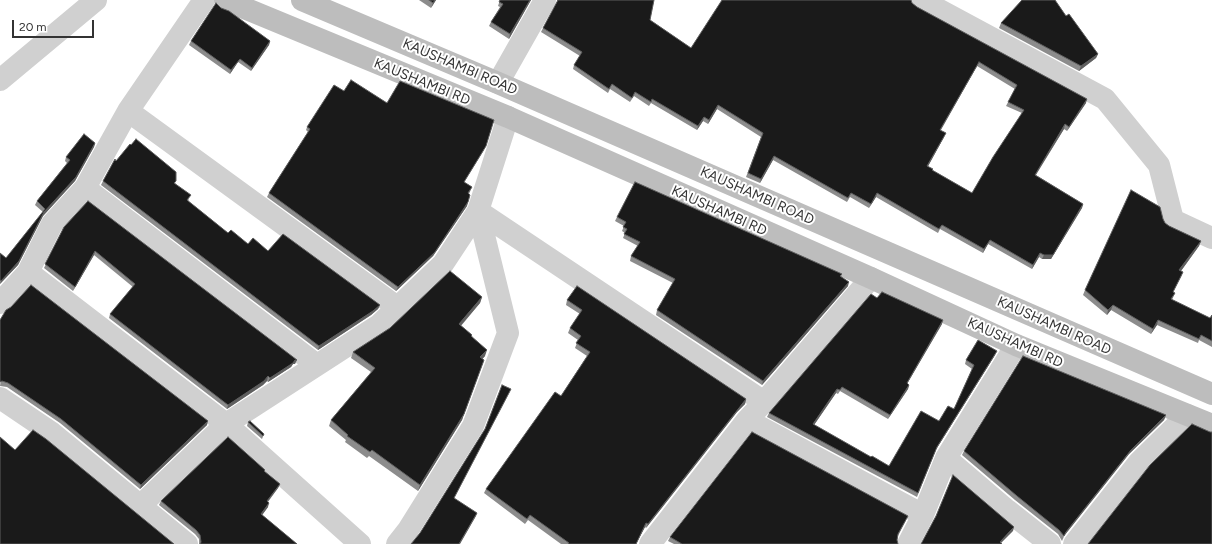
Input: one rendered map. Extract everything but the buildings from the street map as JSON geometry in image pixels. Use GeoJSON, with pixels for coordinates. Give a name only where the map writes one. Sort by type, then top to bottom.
{"type":"FeatureCollection","features":[{"type":"Feature","properties":{"kind":"main road","name":"KAUSHAMBI RD"},"geometry":{"type":"LineString","coordinates":[[225,0],[508,117],[871,278],[1016,345],[1212,425]]}},
{"type":"Feature","properties":{"kind":"main road","name":"KAUSHAMBI ROAD"},"geometry":{"type":"LineString","coordinates":[[302,0],[498,83],[1212,394]]}},
{"type":"Feature","properties":{"kind":"street"},"geometry":{"type":"LineString","coordinates":[[0,80],[96,0]]}},
{"type":"Feature","properties":{"kind":"street"},"geometry":{"type":"LineString","coordinates":[[0,303],[28,272],[52,224],[85,188],[128,111],[204,0]]}},
{"type":"Feature","properties":{"kind":"street"},"geometry":{"type":"LineString","coordinates":[[498,83],[546,0]]}},
{"type":"Feature","properties":{"kind":"street"},"geometry":{"type":"LineString","coordinates":[[921,0],[1106,99],[1159,165],[1173,220],[1212,238]]}},
{"type":"Feature","properties":{"kind":"street"},"geometry":{"type":"LineString","coordinates":[[128,111],[397,307]]}},
{"type":"Feature","properties":{"kind":"street"},"geometry":{"type":"LineString","coordinates":[[141,505],[226,424],[379,325],[444,264],[478,211],[508,117]]}},
{"type":"Feature","properties":{"kind":"street"},"geometry":{"type":"LineString","coordinates":[[85,188],[317,365]]}},
{"type":"Feature","properties":{"kind":"street"},"geometry":{"type":"LineString","coordinates":[[478,211],[764,402]]}},
{"type":"Feature","properties":{"kind":"street"},"geometry":{"type":"LineString","coordinates":[[397,544],[408,530],[473,426],[508,333],[478,211]]}},
{"type":"Feature","properties":{"kind":"street"},"geometry":{"type":"LineString","coordinates":[[28,272],[226,424],[360,544]]}},
{"type":"Feature","properties":{"kind":"street"},"geometry":{"type":"LineString","coordinates":[[650,544],[747,420],[871,278]]}},
{"type":"Feature","properties":{"kind":"street"},"geometry":{"type":"LineString","coordinates":[[908,544],[946,458],[1016,345]]}},
{"type":"Feature","properties":{"kind":"street"},"geometry":{"type":"LineString","coordinates":[[0,398],[52,433],[188,544]]}},
{"type":"Feature","properties":{"kind":"street"},"geometry":{"type":"LineString","coordinates":[[1074,544],[1139,462],[1187,415]]}},
{"type":"Feature","properties":{"kind":"street"},"geometry":{"type":"LineString","coordinates":[[747,420],[922,515]]}},
{"type":"Feature","properties":{"kind":"street"},"geometry":{"type":"LineString","coordinates":[[946,458],[1006,510],[1050,544]]}}]}
